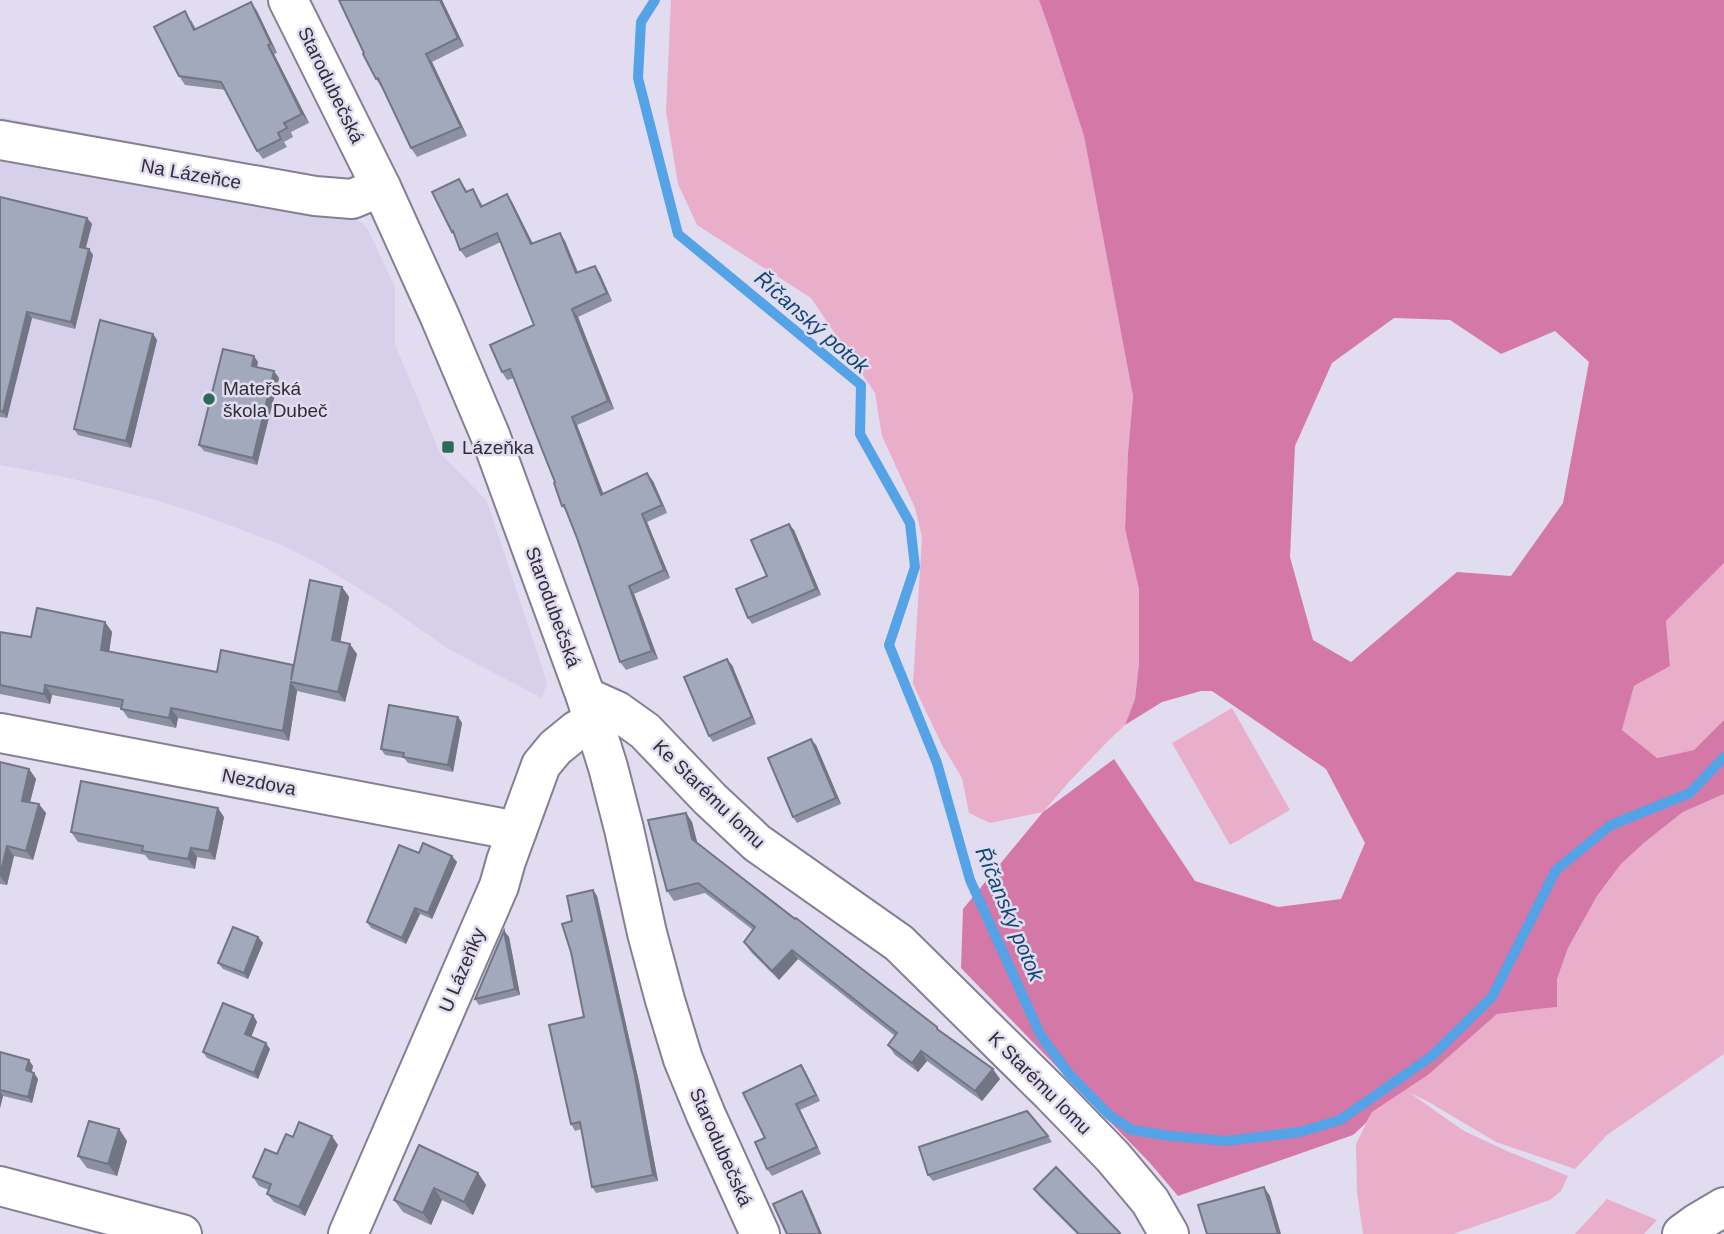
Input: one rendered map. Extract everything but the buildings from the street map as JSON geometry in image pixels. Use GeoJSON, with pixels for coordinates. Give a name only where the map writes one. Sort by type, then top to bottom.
{"type":"FeatureCollection","features":[{"type":"Feature","properties":{"kind":"street","name":"Starodubečská"},"geometry":{"type":"LineString","coordinates":[[288,0],[380,187],[440,317],[490,435],[590,710],[608,767],[625,829],[647,933],[683,1059],[760,1234]]}},
{"type":"Feature","properties":{"kind":"street","name":"Na Lázeňce"},"geometry":{"type":"LineString","coordinates":[[0,140],[315,196],[352,199],[380,187]]}},
{"type":"Feature","properties":{"kind":"street","name":"U Lázeňky"},"geometry":{"type":"LineString","coordinates":[[348,1234],[499,886],[541,765],[555,748],[578,730],[590,710]]}},
{"type":"Feature","properties":{"kind":"street","name":"Ke Starému lomu"},"geometry":{"type":"LineString","coordinates":[[590,710],[617,711],[645,731],[710,799],[757,843],[899,943]]}},
{"type":"Feature","properties":{"kind":"street","name":"Nezdova"},"geometry":{"type":"LineString","coordinates":[[0,733],[517,831]]}},
{"type":"Feature","properties":{"kind":"street","name":"K Starému lomu"},"geometry":{"type":"LineString","coordinates":[[899,943],[1113,1157],[1150,1201],[1168,1234]]}},
{"type":"Feature","properties":{"kind":"street"},"geometry":{"type":"LineString","coordinates":[[0,1186],[182,1234]]}},
{"type":"Feature","properties":{"kind":"street"},"geometry":{"type":"LineString","coordinates":[[1682,1234],[1724,1207]]}},
{"type":"Feature","properties":{"kind":"shaded area"},"geometry":{"type":"Polygon","coordinates":[[[671,0],[1039,0],[1084,136],[1133,396],[1125,529],[1139,589],[1139,663],[1135,699],[1125,725],[1043,812],[990,823],[969,813],[962,778],[942,745],[913,684],[922,537],[915,508],[882,436],[875,393],[811,298],[697,225],[678,184],[666,111],[671,0]]]}},
{"type":"Feature","properties":{"kind":"shaded area"},"geometry":{"type":"Polygon","coordinates":[[[1039,0],[1724,0],[1724,563],[1666,621],[1670,666],[1634,686],[1622,730],[1657,758],[1694,750],[1724,720],[1724,794],[1683,812],[1621,864],[1597,896],[1568,948],[1557,979],[1557,1007],[1497,1014],[1428,1075],[1372,1112],[1366,1123],[1353,1135],[1178,1196],[1150,1163],[961,968],[963,909],[1043,812],[1114,759],[1195,881],[1278,907],[1341,899],[1365,843],[1326,769],[1212,691],[1201,691],[1162,702],[1125,725],[1135,699],[1139,663],[1139,589],[1125,529],[1133,396],[1084,136],[1039,0]],[[1394,318],[1332,363],[1295,446],[1290,557],[1313,640],[1351,662],[1457,572],[1511,576],[1563,503],[1589,362],[1555,331],[1501,354],[1450,320],[1394,318]]]}},
{"type":"Feature","properties":{"kind":"shaded area","name":"Mateřská škola Dubeč"},"geometry":{"type":"Polygon","coordinates":[[[0,117],[318,177],[313,213],[363,223],[395,287],[395,344],[440,453],[487,501],[547,683],[542,698],[450,650],[387,606],[321,565],[282,545],[155,500],[69,478],[0,465],[0,117]]]}},
{"type":"Feature","properties":{"kind":"shaded area"},"geometry":{"type":"Polygon","coordinates":[[[1724,563],[1724,720],[1694,750],[1656,758],[1622,730],[1634,686],[1670,666],[1666,621],[1724,563]]]}},
{"type":"Feature","properties":{"kind":"shaded area"},"geometry":{"type":"Polygon","coordinates":[[[1232,708],[1290,810],[1230,845],[1172,743],[1232,708]]]}},
{"type":"Feature","properties":{"kind":"shaded area"},"geometry":{"type":"Polygon","coordinates":[[[1724,794],[1724,1054],[1607,1135],[1575,1169],[1496,1142],[1410,1093],[1464,1131],[1568,1176],[1561,1191],[1550,1200],[1453,1234],[1363,1234],[1357,1192],[1356,1144],[1372,1112],[1428,1075],[1497,1014],[1557,1007],[1557,979],[1568,948],[1597,896],[1621,864],[1683,812],[1724,794]]]}},
{"type":"Feature","properties":{"kind":"shaded area"},"geometry":{"type":"Polygon","coordinates":[[[1607,1199],[1657,1220],[1644,1234],[1575,1234],[1607,1199]]]}},
{"type":"Feature","properties":{"kind":"waterway","name":"Říčanský potok"},"geometry":{"type":"LineString","coordinates":[[655,0],[641,22],[638,78],[678,234],[861,385],[860,434],[910,523],[915,567],[889,645],[937,763],[970,880],[1041,1036],[1069,1074],[1109,1115],[1132,1130],[1226,1141],[1300,1132],[1340,1120],[1432,1056],[1492,997],[1556,870],[1611,825],[1690,793],[1724,757]]}},
{"type":"Feature","properties":{"kind":"place","name":"Mateřská škola Dubeč"},"geometry":{"type":"Point","coordinates":[209,399]}},
{"type":"Feature","properties":{"kind":"place","name":"Lázeňka"},"geometry":{"type":"Point","coordinates":[448,447]}}]}
